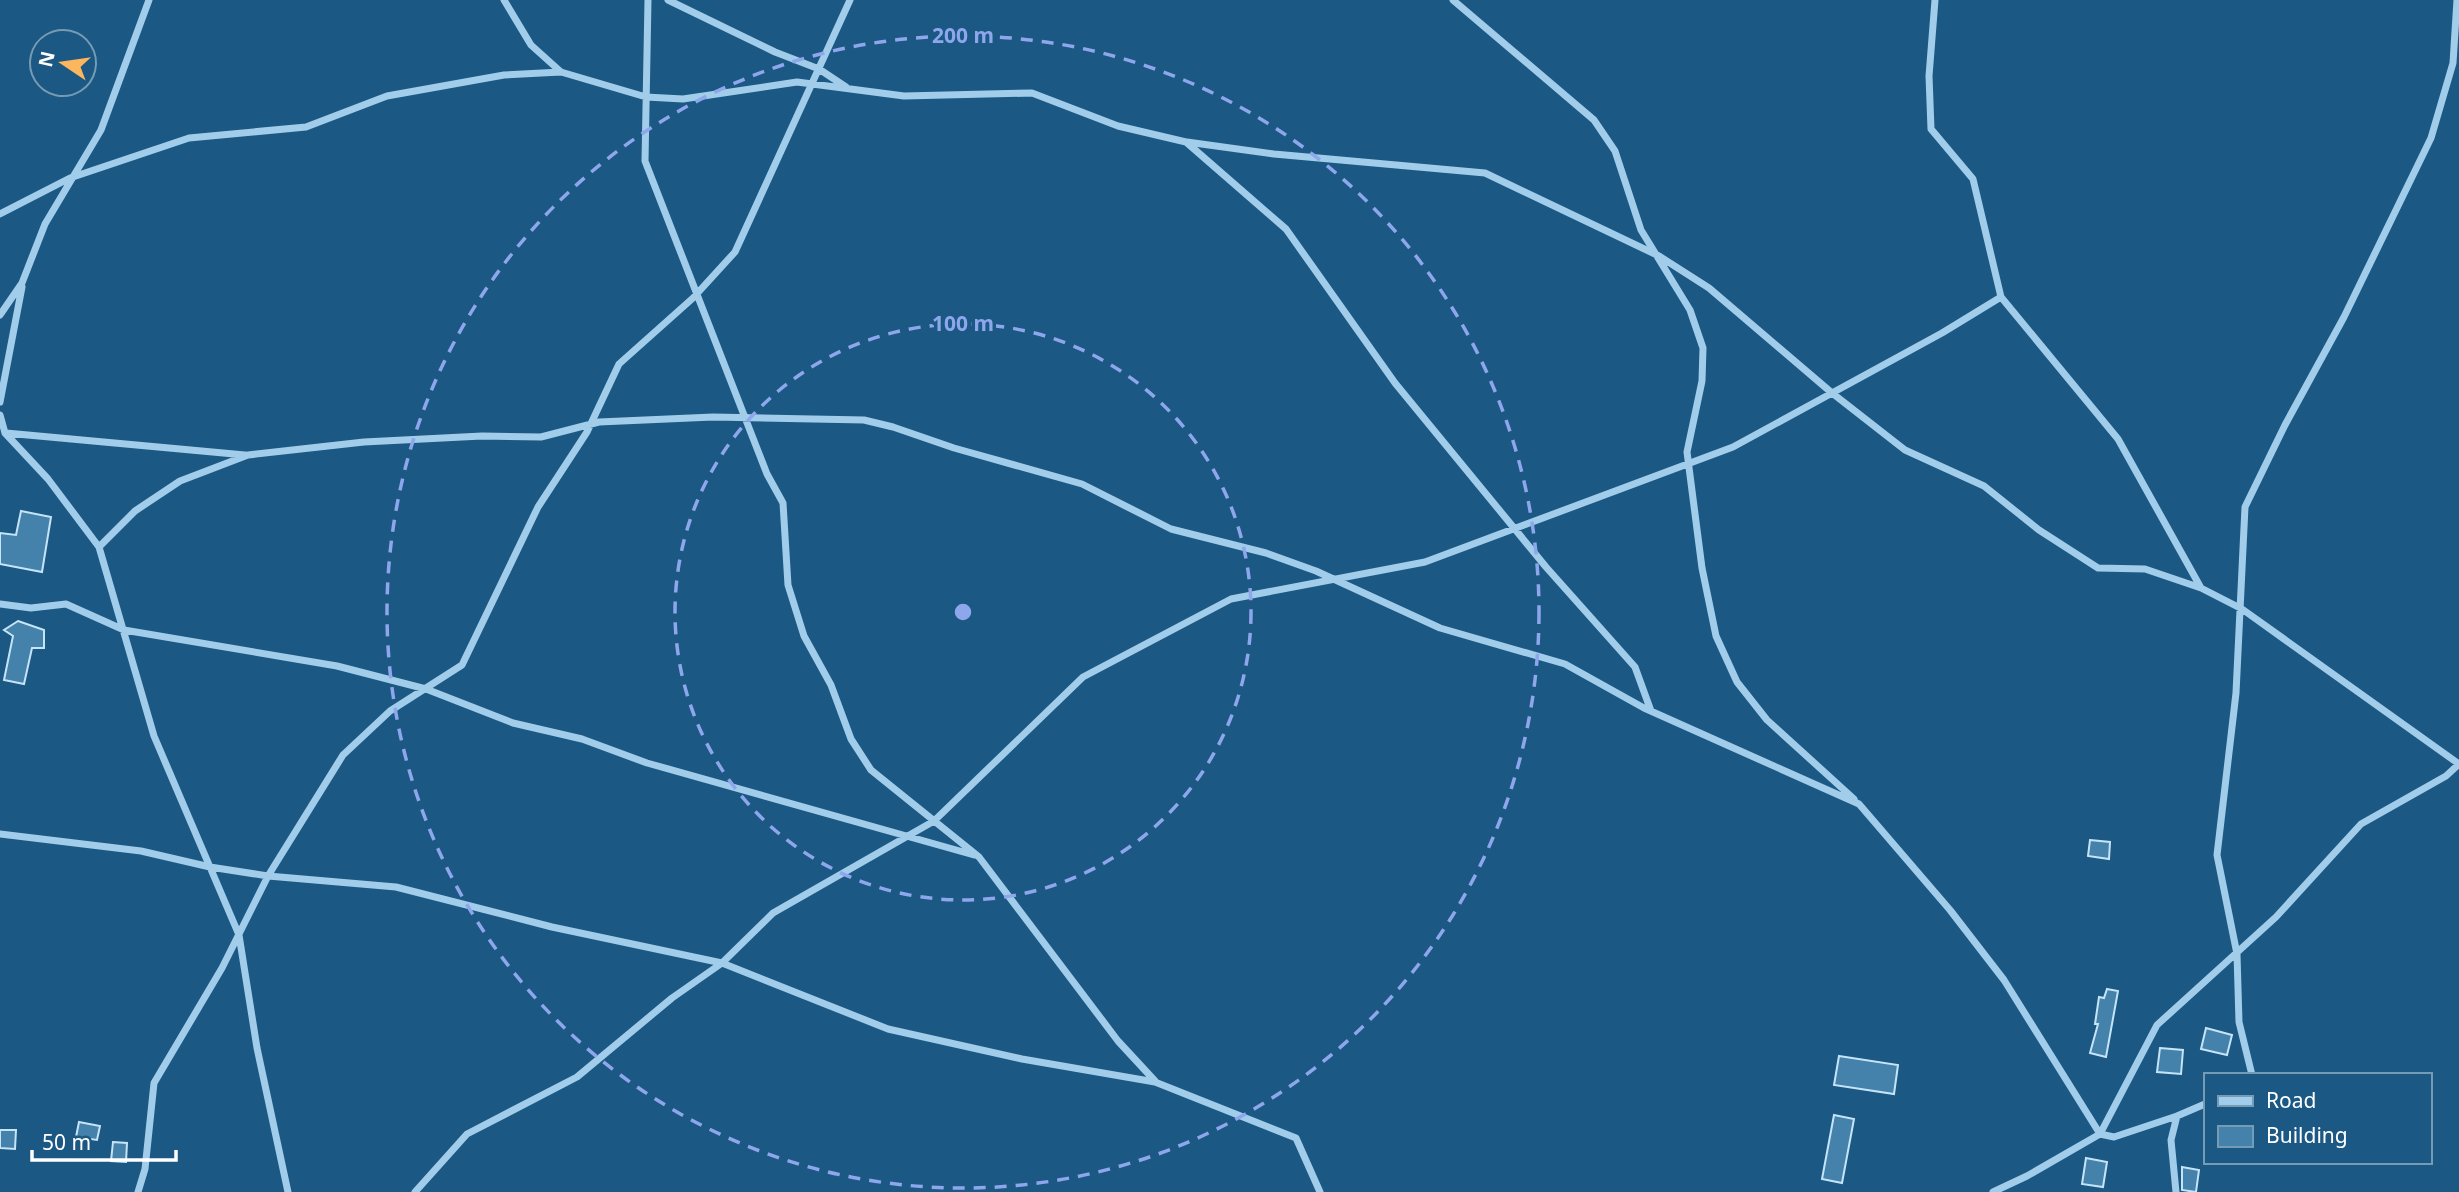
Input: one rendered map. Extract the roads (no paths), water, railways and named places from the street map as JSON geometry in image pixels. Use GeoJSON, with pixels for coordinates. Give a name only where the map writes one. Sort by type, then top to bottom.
{"type":"FeatureCollection","features":[{"type":"Feature","properties":{"kind":"street"},"geometry":{"type":"LineString","coordinates":[[0,402],[22,283],[46,223],[70,178],[101,131],[149,0]]}},
{"type":"Feature","properties":{"kind":"street"},"geometry":{"type":"LineString","coordinates":[[504,0],[531,45],[561,72]]}},
{"type":"Feature","properties":{"kind":"street"},"geometry":{"type":"LineString","coordinates":[[648,0],[645,161],[767,474],[783,503],[788,585],[804,636],[831,685],[851,738],[871,770],[979,857],[1118,1041],[1155,1082]]}},
{"type":"Feature","properties":{"kind":"street"},"geometry":{"type":"LineString","coordinates":[[668,0],[775,52],[819,69],[848,89]]}},
{"type":"Feature","properties":{"kind":"street"},"geometry":{"type":"LineString","coordinates":[[138,1192],[145,1169],[154,1083],[239,935],[268,876],[343,755],[390,711],[462,665],[538,507],[591,423],[619,364],[698,293],[735,252],[850,0]]}},
{"type":"Feature","properties":{"kind":"street"},"geometry":{"type":"LineString","coordinates":[[1453,0],[1594,120],[1615,151],[1641,230],[1690,310],[1703,348],[1702,381],[1687,452],[1688,464],[1702,568],[1716,636],[1737,682],[1767,720],[1859,804],[1950,910],[2004,979],[2099,1134],[2113,1137],[2204,1104]]}},
{"type":"Feature","properties":{"kind":"street"},"geometry":{"type":"LineString","coordinates":[[1935,0],[1929,76],[1931,129],[1973,179],[2001,297],[2118,439],[2202,588]]}},
{"type":"Feature","properties":{"kind":"street"},"geometry":{"type":"LineString","coordinates":[[2252,1073],[2239,1022],[2237,954],[2217,855],[2242,609],[2245,507],[2285,425],[2344,317],[2431,138],[2453,64],[2457,0]]}},
{"type":"Feature","properties":{"kind":"street"},"geometry":{"type":"LineString","coordinates":[[0,214],[70,178],[190,138],[306,127],[387,96],[504,75],[561,72],[646,97],[683,99],[797,82],[904,96],[1032,93],[1118,126],[1186,142],[1274,154],[1485,173],[1659,256],[1709,288],[1832,393],[1905,450],[1984,486],[2039,530],[2098,568],[2145,569],[2202,588],[2242,609],[2459,764],[2446,776],[2361,824],[2276,917],[2157,1026],[2099,1134],[2027,1176],[1993,1192]]}},
{"type":"Feature","properties":{"kind":"street"},"geometry":{"type":"LineString","coordinates":[[1186,142],[1286,229],[1395,383],[1514,528],[1635,667],[1651,711]]}},
{"type":"Feature","properties":{"kind":"street"},"geometry":{"type":"LineString","coordinates":[[0,315],[22,283]]}},
{"type":"Feature","properties":{"kind":"street"},"geometry":{"type":"LineString","coordinates":[[415,1192],[467,1134],[577,1076],[671,998],[722,963],[773,913],[934,821],[1083,677],[1231,599],[1425,562],[1733,447],[1942,333],[2001,297]]}},
{"type":"Feature","properties":{"kind":"street"},"geometry":{"type":"LineString","coordinates":[[0,415],[5,433],[48,479],[99,547],[154,737],[239,935],[257,1048],[288,1192]]}},
{"type":"Feature","properties":{"kind":"street"},"geometry":{"type":"LineString","coordinates":[[5,433],[248,455],[364,442],[482,436],[541,437],[591,423],[713,417],[864,420],[1082,484],[1171,529],[1266,553],[1335,579],[1440,628],[1564,664],[1651,711],[1859,804]]}},
{"type":"Feature","properties":{"kind":"street"},"geometry":{"type":"LineString","coordinates":[[99,547],[135,511],[180,481],[248,455]]}},
{"type":"Feature","properties":{"kind":"street"},"geometry":{"type":"LineString","coordinates":[[0,604],[31,608],[66,604],[124,629],[337,666],[426,689],[513,723],[582,739],[647,763],[979,857]]}},
{"type":"Feature","properties":{"kind":"street"},"geometry":{"type":"LineString","coordinates":[[0,834],[141,851],[210,867],[268,876],[396,887],[552,927],[722,963],[888,1029],[1022,1059],[1155,1082],[1296,1138],[1320,1192]]}},
{"type":"Feature","properties":{"kind":"street"},"geometry":{"type":"LineString","coordinates":[[2176,1116],[2171,1140],[2176,1192]]}}]}
